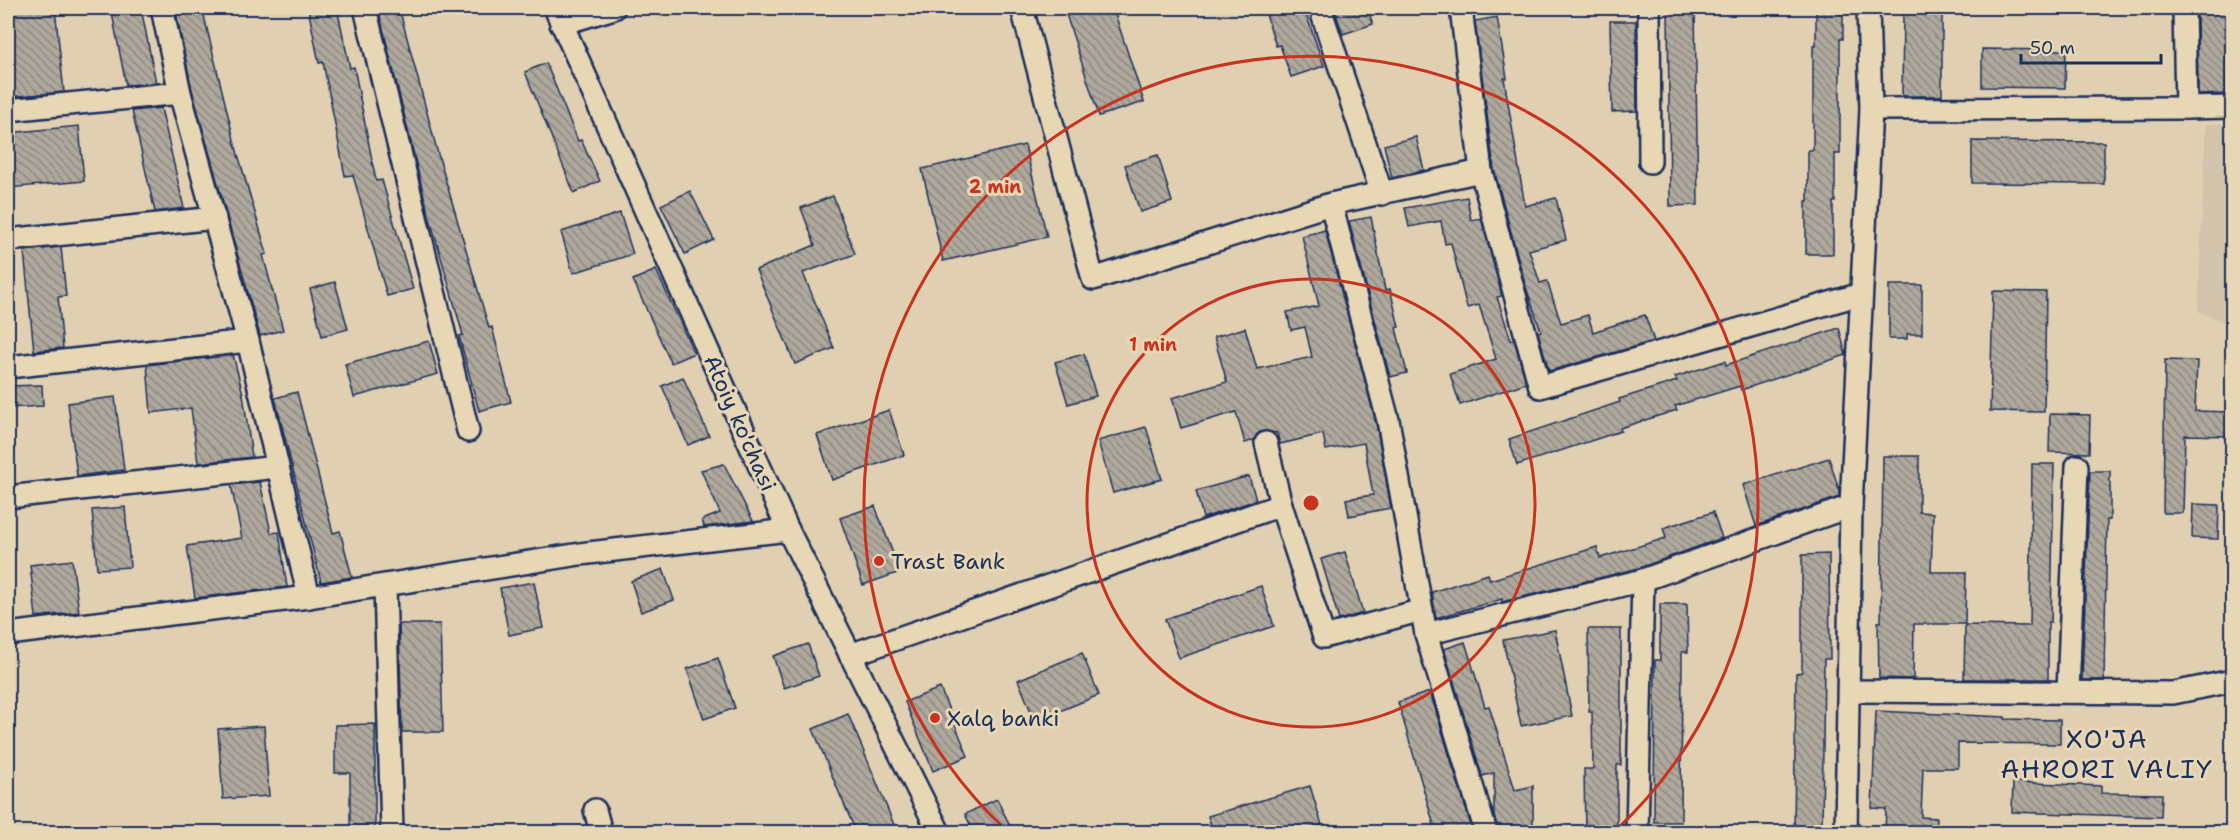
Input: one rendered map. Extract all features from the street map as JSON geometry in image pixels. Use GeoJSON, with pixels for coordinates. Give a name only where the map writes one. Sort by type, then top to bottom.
{"type":"FeatureCollection","features":[{"type":"Feature","properties":{"kind":"street"},"geometry":{"type":"LineString","coordinates":[[162,8],[180,93],[248,341],[309,597]]}},
{"type":"Feature","properties":{"kind":"street"},"geometry":{"type":"LineString","coordinates":[[365,8],[468,430]]}},
{"type":"Feature","properties":{"kind":"street"},"geometry":{"type":"LineString","coordinates":[[558,16],[615,8]]}},
{"type":"Feature","properties":{"kind":"street"},"geometry":{"type":"LineString","coordinates":[[1022,8],[1093,279],[1331,204],[1481,171]]}},
{"type":"Feature","properties":{"kind":"street"},"geometry":{"type":"LineString","coordinates":[[1320,8],[1382,194]]}},
{"type":"Feature","properties":{"kind":"street"},"geometry":{"type":"LineString","coordinates":[[1461,8],[1481,171],[1540,387],[1862,294]]}},
{"type":"Feature","properties":{"kind":"street"},"geometry":{"type":"LineString","coordinates":[[1649,8],[1650,162]]}},
{"type":"Feature","properties":{"kind":"street"},"geometry":{"type":"LineString","coordinates":[[1846,832],[1851,506],[1871,109],[1868,8]]}},
{"type":"Feature","properties":{"kind":"street"},"geometry":{"type":"LineString","coordinates":[[2184,8],[2186,108]]}},
{"type":"Feature","properties":{"kind":"street","name":"Atoiy ko'chasi"},"geometry":{"type":"LineString","coordinates":[[558,16],[788,530],[939,832]]}},
{"type":"Feature","properties":{"kind":"street"},"geometry":{"type":"LineString","coordinates":[[8,110],[180,93]]}},
{"type":"Feature","properties":{"kind":"street"},"geometry":{"type":"LineString","coordinates":[[1871,109],[2232,107]]}},
{"type":"Feature","properties":{"kind":"street"},"geometry":{"type":"LineString","coordinates":[[1331,204],[1388,420],[1426,634],[1486,832]]}},
{"type":"Feature","properties":{"kind":"street"},"geometry":{"type":"LineString","coordinates":[[8,240],[215,218]]}},
{"type":"Feature","properties":{"kind":"street"},"geometry":{"type":"LineString","coordinates":[[8,367],[248,341]]}},
{"type":"Feature","properties":{"kind":"street"},"geometry":{"type":"LineString","coordinates":[[1266,443],[1281,506],[1324,637],[1422,610]]}},
{"type":"Feature","properties":{"kind":"street"},"geometry":{"type":"LineString","coordinates":[[2068,692],[2077,466]]}},
{"type":"Feature","properties":{"kind":"street"},"geometry":{"type":"LineString","coordinates":[[8,497],[277,467]]}},
{"type":"Feature","properties":{"kind":"street"},"geometry":{"type":"LineString","coordinates":[[850,655],[1281,506]]}},
{"type":"Feature","properties":{"kind":"street"},"geometry":{"type":"LineString","coordinates":[[1426,634],[1643,580],[1851,506]]}},
{"type":"Feature","properties":{"kind":"street"},"geometry":{"type":"LineString","coordinates":[[8,634],[309,597],[580,555],[788,530]]}},
{"type":"Feature","properties":{"kind":"street"},"geometry":{"type":"LineString","coordinates":[[1637,832],[1643,580]]}},
{"type":"Feature","properties":{"kind":"street"},"geometry":{"type":"LineString","coordinates":[[385,586],[392,832]]}},
{"type":"Feature","properties":{"kind":"street"},"geometry":{"type":"LineString","coordinates":[[1849,691],[2172,693],[2232,681]]}},
{"type":"Feature","properties":{"kind":"street"},"geometry":{"type":"LineString","coordinates":[[595,810],[601,832]]}},
{"type":"Feature","properties":{"kind":"shaded area"},"geometry":{"type":"Polygon","coordinates":[[[2206,124],[2232,124],[2232,326],[2198,311],[2206,124]]]}},
{"type":"Feature","properties":{"kind":"building"},"geometry":{"type":"Polygon","coordinates":[[[8,8],[55,8],[64,92],[8,97],[8,8]]]}},
{"type":"Feature","properties":{"kind":"building"},"geometry":{"type":"Polygon","coordinates":[[[111,8],[141,8],[156,83],[126,85],[111,8]]]}},
{"type":"Feature","properties":{"kind":"building"},"geometry":{"type":"Polygon","coordinates":[[[175,8],[202,8],[235,144],[267,254],[263,255],[283,330],[260,336],[192,90],[175,8]]]}},
{"type":"Feature","properties":{"kind":"building"},"geometry":{"type":"Polygon","coordinates":[[[308,8],[337,8],[350,68],[354,67],[376,181],[382,180],[413,289],[387,296],[353,175],[345,176],[323,62],[319,63],[308,8]]]}},
{"type":"Feature","properties":{"kind":"building"},"geometry":{"type":"Polygon","coordinates":[[[378,8],[399,8],[438,154],[489,328],[492,327],[511,402],[479,411],[459,336],[463,335],[427,208],[378,8]]]}},
{"type":"Feature","properties":{"kind":"building"},"geometry":{"type":"Polygon","coordinates":[[[1064,8],[1113,8],[1144,102],[1099,116],[1064,8]]]}},
{"type":"Feature","properties":{"kind":"building"},"geometry":{"type":"Polygon","coordinates":[[[1264,8],[1304,8],[1324,66],[1291,77],[1280,45],[1276,46],[1264,8]]]}},
{"type":"Feature","properties":{"kind":"building"},"geometry":{"type":"Polygon","coordinates":[[[1334,8],[1367,8],[1373,24],[1343,34],[1334,8]]]}},
{"type":"Feature","properties":{"kind":"building"},"geometry":{"type":"Polygon","coordinates":[[[1668,8],[1695,8],[1698,205],[1670,206],[1668,8]]]}},
{"type":"Feature","properties":{"kind":"building"},"geometry":{"type":"Polygon","coordinates":[[[1816,8],[1843,8],[1843,39],[1840,39],[1840,154],[1835,154],[1833,254],[1806,254],[1808,150],[1813,150],[1813,46],[1816,46],[1816,8]]]}},
{"type":"Feature","properties":{"kind":"building"},"geometry":{"type":"Polygon","coordinates":[[[2197,10],[2227,10],[2226,94],[2198,95],[2197,10]]]}},
{"type":"Feature","properties":{"kind":"building"},"geometry":{"type":"Polygon","coordinates":[[[1903,11],[1942,11],[1942,96],[1902,96],[1903,11]]]}},
{"type":"Feature","properties":{"kind":"building"},"geometry":{"type":"Polygon","coordinates":[[[1497,17],[1507,78],[1504,78],[1525,206],[1556,198],[1566,240],[1529,250],[1540,283],[1547,281],[1561,323],[1588,315],[1593,332],[1645,315],[1654,341],[1549,371],[1538,332],[1541,331],[1526,287],[1494,169],[1475,21],[1497,17]]]}},
{"type":"Feature","properties":{"kind":"building"},"geometry":{"type":"Polygon","coordinates":[[[1610,21],[1636,21],[1637,111],[1612,112],[1610,21]]]}},
{"type":"Feature","properties":{"kind":"building"},"geometry":{"type":"Polygon","coordinates":[[[1982,49],[2066,50],[2065,88],[1982,87],[1982,49]]]}},
{"type":"Feature","properties":{"kind":"building"},"geometry":{"type":"Polygon","coordinates":[[[546,63],[578,141],[581,140],[600,181],[574,193],[525,72],[546,63]]]}},
{"type":"Feature","properties":{"kind":"building"},"geometry":{"type":"Polygon","coordinates":[[[161,108],[184,208],[155,212],[132,111],[161,108]]]}},
{"type":"Feature","properties":{"kind":"building"},"geometry":{"type":"Polygon","coordinates":[[[79,126],[84,181],[8,188],[8,133],[79,126]]]}},
{"type":"Feature","properties":{"kind":"building"},"geometry":{"type":"Polygon","coordinates":[[[1416,137],[1424,170],[1392,178],[1384,145],[1416,137]]]}},
{"type":"Feature","properties":{"kind":"building"},"geometry":{"type":"Polygon","coordinates":[[[1972,141],[2104,142],[2104,184],[1972,183],[1972,141]]]}},
{"type":"Feature","properties":{"kind":"building"},"geometry":{"type":"Polygon","coordinates":[[[1025,145],[1047,237],[943,261],[922,169],[1025,145]]]}},
{"type":"Feature","properties":{"kind":"building"},"geometry":{"type":"Polygon","coordinates":[[[1158,155],[1172,202],[1140,212],[1125,165],[1158,155]]]}},
{"type":"Feature","properties":{"kind":"building"},"geometry":{"type":"Polygon","coordinates":[[[690,191],[714,240],[685,254],[661,205],[690,191]]]}},
{"type":"Feature","properties":{"kind":"building"},"geometry":{"type":"Polygon","coordinates":[[[833,196],[855,254],[803,273],[834,348],[795,364],[756,270],[815,245],[801,208],[833,196]]]}},
{"type":"Feature","properties":{"kind":"building"},"geometry":{"type":"Polygon","coordinates":[[[1467,197],[1471,220],[1481,218],[1502,296],[1497,297],[1511,340],[1514,339],[1526,383],[1460,405],[1450,374],[1496,359],[1479,305],[1467,308],[1451,243],[1445,244],[1441,221],[1409,227],[1405,208],[1467,197]]]}},
{"type":"Feature","properties":{"kind":"building"},"geometry":{"type":"Polygon","coordinates":[[[620,213],[633,254],[573,273],[561,232],[620,213]]]}},
{"type":"Feature","properties":{"kind":"building"},"geometry":{"type":"Polygon","coordinates":[[[1371,217],[1385,290],[1390,289],[1399,327],[1396,328],[1407,373],[1390,377],[1349,221],[1371,217]]]}},
{"type":"Feature","properties":{"kind":"building"},"geometry":{"type":"Polygon","coordinates":[[[1325,230],[1376,423],[1391,508],[1349,516],[1346,499],[1373,495],[1364,443],[1326,450],[1323,434],[1280,444],[1277,433],[1264,431],[1257,434],[1254,440],[1245,443],[1236,412],[1181,428],[1172,398],[1227,382],[1214,337],[1245,328],[1257,369],[1312,357],[1305,327],[1291,330],[1287,312],[1319,306],[1302,236],[1325,230]]]}},
{"type":"Feature","properties":{"kind":"building"},"geometry":{"type":"Polygon","coordinates":[[[61,247],[66,296],[58,297],[63,348],[34,351],[24,251],[61,247]]]}},
{"type":"Feature","properties":{"kind":"building"},"geometry":{"type":"Polygon","coordinates":[[[656,270],[694,353],[671,363],[633,280],[656,270]]]}},
{"type":"Feature","properties":{"kind":"building"},"geometry":{"type":"Polygon","coordinates":[[[335,282],[348,329],[322,336],[310,289],[335,282]]]}},
{"type":"Feature","properties":{"kind":"building"},"geometry":{"type":"Polygon","coordinates":[[[1889,285],[1922,285],[1922,334],[1907,334],[1907,339],[1889,339],[1889,285]]]}},
{"type":"Feature","properties":{"kind":"building"},"geometry":{"type":"Polygon","coordinates":[[[1993,291],[2046,292],[2044,412],[1990,411],[1993,291]]]}},
{"type":"Feature","properties":{"kind":"building"},"geometry":{"type":"Polygon","coordinates":[[[1839,328],[1846,355],[1741,390],[1740,386],[1675,406],[1677,410],[1620,428],[1621,431],[1517,465],[1509,439],[1620,402],[1619,399],[1677,381],[1675,377],[1725,361],[1726,365],[1839,328]]]}},
{"type":"Feature","properties":{"kind":"building"},"geometry":{"type":"Polygon","coordinates":[[[429,341],[438,374],[354,397],[345,364],[429,341]]]}},
{"type":"Feature","properties":{"kind":"building"},"geometry":{"type":"Polygon","coordinates":[[[1084,354],[1096,396],[1068,404],[1055,362],[1084,354]]]}},
{"type":"Feature","properties":{"kind":"building"},"geometry":{"type":"Polygon","coordinates":[[[233,355],[243,394],[252,457],[198,463],[191,408],[151,413],[147,365],[233,355]]]}},
{"type":"Feature","properties":{"kind":"building"},"geometry":{"type":"Polygon","coordinates":[[[2165,360],[2197,361],[2195,411],[2232,412],[2232,436],[2185,435],[2183,513],[2163,513],[2165,360]]]}},
{"type":"Feature","properties":{"kind":"building"},"geometry":{"type":"Polygon","coordinates":[[[683,377],[709,436],[688,445],[662,386],[683,377]]]}},
{"type":"Feature","properties":{"kind":"building"},"geometry":{"type":"Polygon","coordinates":[[[42,385],[43,406],[8,408],[8,386],[42,385]]]}},
{"type":"Feature","properties":{"kind":"building"},"geometry":{"type":"Polygon","coordinates":[[[297,392],[333,533],[340,531],[352,577],[321,582],[275,398],[297,392]]]}},
{"type":"Feature","properties":{"kind":"building"},"geometry":{"type":"Polygon","coordinates":[[[115,397],[124,470],[77,476],[68,403],[115,397]]]}},
{"type":"Feature","properties":{"kind":"building"},"geometry":{"type":"Polygon","coordinates":[[[889,410],[904,455],[832,480],[817,435],[889,410]]]}},
{"type":"Feature","properties":{"kind":"building"},"geometry":{"type":"Polygon","coordinates":[[[2050,414],[2090,415],[2089,453],[2049,452],[2050,414]]]}},
{"type":"Feature","properties":{"kind":"building"},"geometry":{"type":"Polygon","coordinates":[[[1146,427],[1162,479],[1113,493],[1098,441],[1146,427]]]}},
{"type":"Feature","properties":{"kind":"building"},"geometry":{"type":"Polygon","coordinates":[[[1883,456],[1919,456],[1919,512],[1933,513],[1931,572],[1966,572],[1965,624],[1914,624],[1913,679],[1879,678],[1878,622],[1881,622],[1883,456]]]}},
{"type":"Feature","properties":{"kind":"building"},"geometry":{"type":"Polygon","coordinates":[[[1829,458],[1839,497],[1756,526],[1743,485],[1829,458]]]}},
{"type":"Feature","properties":{"kind":"building"},"geometry":{"type":"Polygon","coordinates":[[[724,464],[753,521],[704,527],[702,520],[720,513],[701,470],[724,464]]]}},
{"type":"Feature","properties":{"kind":"building"},"geometry":{"type":"Polygon","coordinates":[[[2032,464],[2054,464],[2048,679],[1964,679],[1965,625],[2030,626],[2032,464]]]}},
{"type":"Feature","properties":{"kind":"building"},"geometry":{"type":"Polygon","coordinates":[[[2090,471],[2110,471],[2104,680],[2082,680],[2090,471]]]}},
{"type":"Feature","properties":{"kind":"building"},"geometry":{"type":"Polygon","coordinates":[[[1249,476],[1256,500],[1203,518],[1196,491],[1249,476]]]}},
{"type":"Feature","properties":{"kind":"building"},"geometry":{"type":"Polygon","coordinates":[[[260,482],[271,533],[279,532],[287,587],[195,598],[187,546],[242,538],[231,485],[260,482]]]}},
{"type":"Feature","properties":{"kind":"building"},"geometry":{"type":"Polygon","coordinates":[[[2193,504],[2219,505],[2218,539],[2192,538],[2193,504]]]}},
{"type":"Feature","properties":{"kind":"building"},"geometry":{"type":"Polygon","coordinates":[[[875,506],[900,572],[863,585],[840,518],[875,506]]]}},
{"type":"Feature","properties":{"kind":"building"},"geometry":{"type":"Polygon","coordinates":[[[125,507],[130,567],[97,569],[92,510],[125,507]]]}},
{"type":"Feature","properties":{"kind":"building"},"geometry":{"type":"Polygon","coordinates":[[[1713,512],[1722,538],[1639,568],[1502,602],[1502,599],[1436,618],[1432,592],[1488,574],[1490,580],[1597,547],[1600,558],[1666,538],[1663,528],[1713,512]]]}},
{"type":"Feature","properties":{"kind":"building"},"geometry":{"type":"Polygon","coordinates":[[[1345,552],[1363,613],[1339,620],[1321,559],[1345,552]]]}},
{"type":"Feature","properties":{"kind":"building"},"geometry":{"type":"Polygon","coordinates":[[[1829,554],[1830,659],[1824,659],[1822,832],[1794,832],[1796,673],[1802,672],[1802,555],[1829,554]]]}},
{"type":"Feature","properties":{"kind":"building"},"geometry":{"type":"Polygon","coordinates":[[[72,560],[79,612],[36,617],[30,565],[72,560]]]}},
{"type":"Feature","properties":{"kind":"building"},"geometry":{"type":"Polygon","coordinates":[[[663,569],[674,600],[641,612],[631,581],[663,569]]]}},
{"type":"Feature","properties":{"kind":"building"},"geometry":{"type":"Polygon","coordinates":[[[534,582],[543,628],[509,635],[500,588],[534,582]]]}},
{"type":"Feature","properties":{"kind":"building"},"geometry":{"type":"Polygon","coordinates":[[[1261,586],[1274,626],[1179,658],[1165,619],[1261,586]]]}},
{"type":"Feature","properties":{"kind":"building"},"geometry":{"type":"Polygon","coordinates":[[[1660,604],[1687,604],[1688,652],[1682,652],[1681,822],[1654,822],[1655,660],[1660,660],[1660,604]]]}},
{"type":"Feature","properties":{"kind":"building"},"geometry":{"type":"Polygon","coordinates":[[[399,624],[440,624],[443,732],[402,732],[399,624]]]}},
{"type":"Feature","properties":{"kind":"building"},"geometry":{"type":"Polygon","coordinates":[[[1588,629],[1621,629],[1621,765],[1617,765],[1617,832],[1585,832],[1584,769],[1593,769],[1592,712],[1589,712],[1588,629]]]}},
{"type":"Feature","properties":{"kind":"building"},"geometry":{"type":"Polygon","coordinates":[[[1555,630],[1572,716],[1521,726],[1503,640],[1555,630]]]}},
{"type":"Feature","properties":{"kind":"building"},"geometry":{"type":"Polygon","coordinates":[[[1465,642],[1485,707],[1489,706],[1515,790],[1533,786],[1533,832],[1498,832],[1494,815],[1494,773],[1482,776],[1444,649],[1465,642]]]}},
{"type":"Feature","properties":{"kind":"building"},"geometry":{"type":"Polygon","coordinates":[[[808,644],[819,676],[784,688],[773,656],[808,644]]]}},
{"type":"Feature","properties":{"kind":"building"},"geometry":{"type":"Polygon","coordinates":[[[1082,653],[1099,695],[1035,721],[1018,680],[1082,653]]]}},
{"type":"Feature","properties":{"kind":"building"},"geometry":{"type":"Polygon","coordinates":[[[718,658],[735,708],[704,719],[687,669],[718,658]]]}},
{"type":"Feature","properties":{"kind":"building"},"geometry":{"type":"Polygon","coordinates":[[[940,688],[968,756],[933,771],[905,702],[940,688]]]}},
{"type":"Feature","properties":{"kind":"building"},"geometry":{"type":"Polygon","coordinates":[[[1430,692],[1473,832],[1436,832],[1398,702],[1430,692]]]}},
{"type":"Feature","properties":{"kind":"building"},"geometry":{"type":"Polygon","coordinates":[[[1876,711],[2060,720],[2060,744],[1958,743],[1958,768],[1923,768],[1921,817],[1937,818],[1936,832],[1885,832],[1886,809],[1872,808],[1876,711]]]}},
{"type":"Feature","properties":{"kind":"building"},"geometry":{"type":"Polygon","coordinates":[[[848,714],[897,832],[856,832],[838,790],[813,729],[848,714]]]}},
{"type":"Feature","properties":{"kind":"building"},"geometry":{"type":"Polygon","coordinates":[[[375,724],[375,832],[350,832],[350,773],[335,773],[335,725],[375,724]]]}},
{"type":"Feature","properties":{"kind":"building"},"geometry":{"type":"Polygon","coordinates":[[[264,726],[269,796],[223,799],[218,729],[264,726]]]}},
{"type":"Feature","properties":{"kind":"building"},"geometry":{"type":"Polygon","coordinates":[[[2013,782],[2101,786],[2101,793],[2162,794],[2161,817],[2012,812],[2013,782]]]}},
{"type":"Feature","properties":{"kind":"building"},"geometry":{"type":"Polygon","coordinates":[[[1310,786],[1322,825],[1297,832],[1213,832],[1208,816],[1310,786]]]}},
{"type":"Feature","properties":{"kind":"building"},"geometry":{"type":"Polygon","coordinates":[[[997,799],[1013,832],[974,832],[965,814],[997,799]]]}},
{"type":"Feature","properties":{"kind":"place","name":"Trast Bank"},"geometry":{"type":"Point","coordinates":[879,561]}},
{"type":"Feature","properties":{"kind":"place","name":"Xalq banki"},"geometry":{"type":"Point","coordinates":[935,718]}},
{"type":"Feature","properties":{"kind":"district","name":"XO'JA AHRORI VALIY"},"geometry":{"type":"Point","coordinates":[2107,753]}}]}
